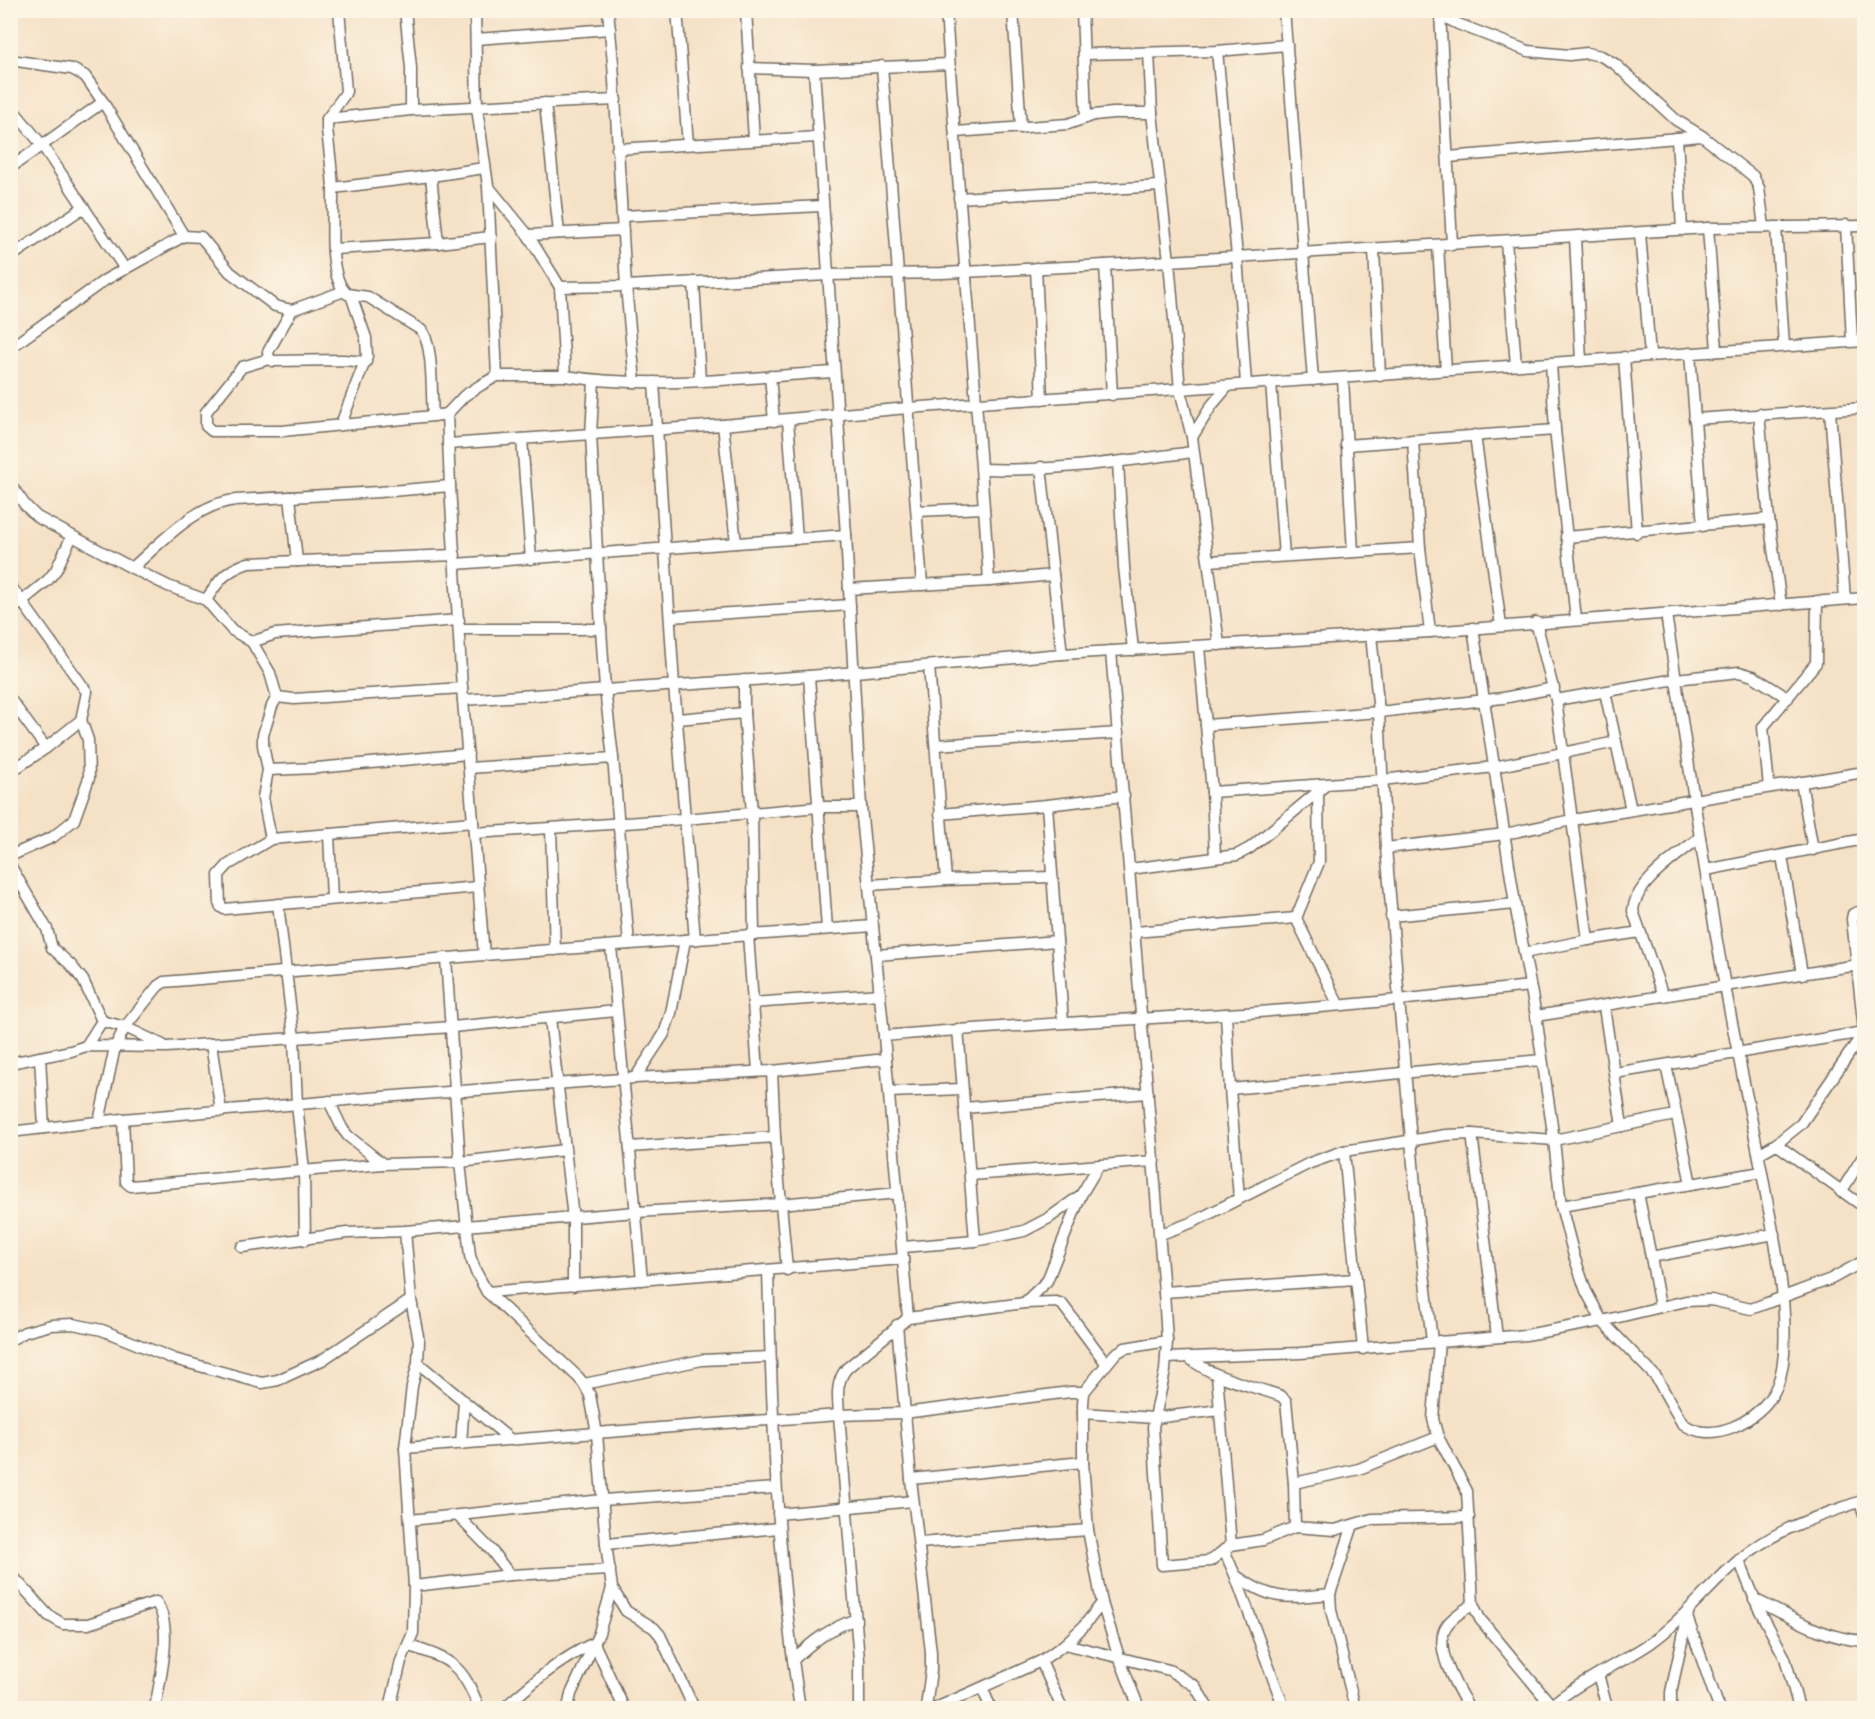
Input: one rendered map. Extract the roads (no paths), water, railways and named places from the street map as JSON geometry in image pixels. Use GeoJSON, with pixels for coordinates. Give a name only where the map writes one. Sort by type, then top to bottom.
{"type":"FeatureCollection","features":[{"type":"Feature","properties":{"kind":"street"},"geometry":{"type":"LineString","coordinates":[[339,10],[346,90],[327,119],[333,188],[333,249],[334,261],[366,338],[366,362],[341,424]]}},
{"type":"Feature","properties":{"kind":"street"},"geometry":{"type":"LineString","coordinates":[[405,10],[411,68],[411,110]]}},
{"type":"Feature","properties":{"kind":"street"},"geometry":{"type":"LineString","coordinates":[[608,10],[626,286],[635,382]]}},
{"type":"Feature","properties":{"kind":"street"},"geometry":{"type":"LineString","coordinates":[[677,10],[688,144]]}},
{"type":"Feature","properties":{"kind":"street"},"geometry":{"type":"LineString","coordinates":[[746,10],[754,140]]}},
{"type":"Feature","properties":{"kind":"street"},"geometry":{"type":"LineString","coordinates":[[946,10],[989,581]]}},
{"type":"Feature","properties":{"kind":"street"},"geometry":{"type":"LineString","coordinates":[[1013,10],[1021,128]]}},
{"type":"Feature","properties":{"kind":"street"},"geometry":{"type":"LineString","coordinates":[[1082,10],[1086,118]]}},
{"type":"Feature","properties":{"kind":"street"},"geometry":{"type":"LineString","coordinates":[[1284,10],[1313,380]]}},
{"type":"Feature","properties":{"kind":"street"},"geometry":{"type":"LineString","coordinates":[[1440,11],[1448,19],[1458,24],[1528,51],[1569,55],[1587,53],[1601,56],[1615,64],[1676,120],[1702,136],[1753,176],[1759,188],[1770,227],[1784,345]]}},
{"type":"Feature","properties":{"kind":"street"},"geometry":{"type":"LineString","coordinates":[[1440,11],[1452,245]]}},
{"type":"Feature","properties":{"kind":"street"},"geometry":{"type":"LineString","coordinates":[[473,12],[476,39],[477,108],[488,186],[497,376]]}},
{"type":"Feature","properties":{"kind":"street"},"geometry":{"type":"LineString","coordinates":[[476,39],[610,29]]}},
{"type":"Feature","properties":{"kind":"street"},"geometry":{"type":"LineString","coordinates":[[1085,54],[1217,51],[1287,45]]}},
{"type":"Feature","properties":{"kind":"street"},"geometry":{"type":"LineString","coordinates":[[1217,51],[1237,256],[1246,384]]}},
{"type":"Feature","properties":{"kind":"street"},"geometry":{"type":"LineString","coordinates":[[1149,53],[1152,113],[1169,261],[1180,390],[1192,437],[1219,645]]}},
{"type":"Feature","properties":{"kind":"street"},"geometry":{"type":"LineString","coordinates":[[10,60],[72,69],[85,76],[184,236]]}},
{"type":"Feature","properties":{"kind":"street"},"geometry":{"type":"LineString","coordinates":[[749,68],[814,70],[949,64]]}},
{"type":"Feature","properties":{"kind":"street"},"geometry":{"type":"LineString","coordinates":[[882,66],[922,585]]}},
{"type":"Feature","properties":{"kind":"street"},"geometry":{"type":"LineString","coordinates":[[814,70],[846,536],[861,807],[884,1036],[908,1318]]}},
{"type":"Feature","properties":{"kind":"street"},"geometry":{"type":"LineString","coordinates":[[327,119],[411,110],[615,100]]}},
{"type":"Feature","properties":{"kind":"street"},"geometry":{"type":"LineString","coordinates":[[10,168],[103,102]]}},
{"type":"Feature","properties":{"kind":"street"},"geometry":{"type":"LineString","coordinates":[[545,103],[559,233]]}},
{"type":"Feature","properties":{"kind":"street"},"geometry":{"type":"LineString","coordinates":[[10,106],[42,145],[125,269]]}},
{"type":"Feature","properties":{"kind":"street"},"geometry":{"type":"LineString","coordinates":[[954,132],[1068,124],[1113,113],[1152,113]]}},
{"type":"Feature","properties":{"kind":"street"},"geometry":{"type":"LineString","coordinates":[[1448,157],[1702,136]]}},
{"type":"Feature","properties":{"kind":"street"},"geometry":{"type":"LineString","coordinates":[[617,149],[818,137]]}},
{"type":"Feature","properties":{"kind":"street"},"geometry":{"type":"LineString","coordinates":[[1677,138],[1682,230]]}},
{"type":"Feature","properties":{"kind":"street"},"geometry":{"type":"LineString","coordinates":[[333,188],[484,168]]}},
{"type":"Feature","properties":{"kind":"street"},"geometry":{"type":"LineString","coordinates":[[431,176],[438,243]]}},
{"type":"Feature","properties":{"kind":"street"},"geometry":{"type":"LineString","coordinates":[[488,186],[528,235],[560,286],[565,376]]}},
{"type":"Feature","properties":{"kind":"street"},"geometry":{"type":"LineString","coordinates":[[959,198],[1160,186]]}},
{"type":"Feature","properties":{"kind":"street"},"geometry":{"type":"LineString","coordinates":[[622,216],[822,206]]}},
{"type":"Feature","properties":{"kind":"street"},"geometry":{"type":"LineString","coordinates":[[10,257],[84,207]]}},
{"type":"Feature","properties":{"kind":"street"},"geometry":{"type":"LineString","coordinates":[[1846,225],[1852,341]]}},
{"type":"Feature","properties":{"kind":"street"},"geometry":{"type":"LineString","coordinates":[[560,286],[626,286],[827,275],[964,272],[1104,265],[1708,228],[1864,226]]}},
{"type":"Feature","properties":{"kind":"street"},"geometry":{"type":"LineString","coordinates":[[1708,228],[1717,350]]}},
{"type":"Feature","properties":{"kind":"street"},"geometry":{"type":"LineString","coordinates":[[528,235],[623,230]]}},
{"type":"Feature","properties":{"kind":"street"},"geometry":{"type":"LineString","coordinates":[[1640,233],[1650,355]]}},
{"type":"Feature","properties":{"kind":"street"},"geometry":{"type":"LineString","coordinates":[[10,348],[88,292],[125,269],[184,236],[201,237],[230,272],[275,306],[292,310],[347,293],[368,297],[421,330],[425,334],[428,346],[433,416]]}},
{"type":"Feature","properties":{"kind":"street"},"geometry":{"type":"LineString","coordinates":[[333,249],[438,243],[491,237]]}},
{"type":"Feature","properties":{"kind":"street"},"geometry":{"type":"LineString","coordinates":[[1575,237],[1581,361]]}},
{"type":"Feature","properties":{"kind":"street"},"geometry":{"type":"LineString","coordinates":[[1506,241],[1516,365]]}},
{"type":"Feature","properties":{"kind":"street"},"geometry":{"type":"LineString","coordinates":[[1438,246],[1446,370]]}},
{"type":"Feature","properties":{"kind":"street"},"geometry":{"type":"LineString","coordinates":[[1374,249],[1380,376]]}},
{"type":"Feature","properties":{"kind":"street"},"geometry":{"type":"LineString","coordinates":[[1104,265],[1112,395]]}},
{"type":"Feature","properties":{"kind":"street"},"geometry":{"type":"LineString","coordinates":[[1036,268],[1042,399]]}},
{"type":"Feature","properties":{"kind":"street"},"geometry":{"type":"LineString","coordinates":[[694,282],[700,381]]}},
{"type":"Feature","properties":{"kind":"street"},"geometry":{"type":"LineString","coordinates":[[269,359],[268,352],[292,310]]}},
{"type":"Feature","properties":{"kind":"street"},"geometry":{"type":"LineString","coordinates":[[448,444],[788,420],[908,408],[1864,341]]}},
{"type":"Feature","properties":{"kind":"street"},"geometry":{"type":"LineString","coordinates":[[1690,353],[1703,526]]}},
{"type":"Feature","properties":{"kind":"street"},"geometry":{"type":"LineString","coordinates":[[1624,357],[1637,532]]}},
{"type":"Feature","properties":{"kind":"street"},"geometry":{"type":"LineString","coordinates":[[366,362],[344,360],[273,362],[269,359],[244,365],[206,412],[205,419],[208,429],[212,431],[282,431],[447,414],[464,396],[497,376],[565,376],[594,381],[654,382],[834,372]]}},
{"type":"Feature","properties":{"kind":"street"},"geometry":{"type":"LineString","coordinates":[[1551,363],[1555,430],[1576,619]]}},
{"type":"Feature","properties":{"kind":"street"},"geometry":{"type":"LineString","coordinates":[[770,376],[774,421]]}},
{"type":"Feature","properties":{"kind":"street"},"geometry":{"type":"LineString","coordinates":[[1343,379],[1353,552]]}},
{"type":"Feature","properties":{"kind":"street"},"geometry":{"type":"LineString","coordinates":[[594,381],[591,434],[601,629],[629,944]]}},
{"type":"Feature","properties":{"kind":"street"},"geometry":{"type":"LineString","coordinates":[[629,1079],[664,1034],[690,940],[685,819],[654,382]]}},
{"type":"Feature","properties":{"kind":"street"},"geometry":{"type":"LineString","coordinates":[[1271,382],[1284,556]]}},
{"type":"Feature","properties":{"kind":"street"},"geometry":{"type":"LineString","coordinates":[[1192,437],[1212,405],[1228,386]]}},
{"type":"Feature","properties":{"kind":"street"},"geometry":{"type":"LineString","coordinates":[[1694,419],[1864,408]]}},
{"type":"Feature","properties":{"kind":"street"},"geometry":{"type":"LineString","coordinates":[[1830,411],[1845,599]]}},
{"type":"Feature","properties":{"kind":"street"},"geometry":{"type":"LineString","coordinates":[[447,414],[462,688],[484,955]]}},
{"type":"Feature","properties":{"kind":"street"},"geometry":{"type":"LineString","coordinates":[[1759,414],[1769,519],[1781,605]]}},
{"type":"Feature","properties":{"kind":"street"},"geometry":{"type":"LineString","coordinates":[[788,420],[798,539]]}},
{"type":"Feature","properties":{"kind":"street"},"geometry":{"type":"LineString","coordinates":[[723,425],[736,543]]}},
{"type":"Feature","properties":{"kind":"street"},"geometry":{"type":"LineString","coordinates":[[1346,445],[1555,430]]}},
{"type":"Feature","properties":{"kind":"street"},"geometry":{"type":"LineString","coordinates":[[1475,435],[1501,626]]}},
{"type":"Feature","properties":{"kind":"street"},"geometry":{"type":"LineString","coordinates":[[522,440],[531,559]]}},
{"type":"Feature","properties":{"kind":"street"},"geometry":{"type":"LineString","coordinates":[[1413,440],[1420,548],[1430,632]]}},
{"type":"Feature","properties":{"kind":"street"},"geometry":{"type":"LineString","coordinates":[[982,469],[1118,462],[1193,452]]}},
{"type":"Feature","properties":{"kind":"street"},"geometry":{"type":"LineString","coordinates":[[1118,462],[1124,567],[1133,650]]}},
{"type":"Feature","properties":{"kind":"street"},"geometry":{"type":"LineString","coordinates":[[1041,467],[1062,654]]}},
{"type":"Feature","properties":{"kind":"street"},"geometry":{"type":"LineString","coordinates":[[10,484],[37,517],[168,586],[206,600],[232,630],[252,642],[270,673],[277,697],[272,705],[263,735],[268,770],[263,798],[271,839]]}},
{"type":"Feature","properties":{"kind":"street"},"geometry":{"type":"LineString","coordinates":[[132,568],[183,525],[216,503],[450,486]]}},
{"type":"Feature","properties":{"kind":"street"},"geometry":{"type":"LineString","coordinates":[[290,497],[297,561]]}},
{"type":"Feature","properties":{"kind":"street"},"geometry":{"type":"LineString","coordinates":[[917,511],[984,508]]}},
{"type":"Feature","properties":{"kind":"street"},"geometry":{"type":"LineString","coordinates":[[1566,537],[1769,519]]}},
{"type":"Feature","properties":{"kind":"street"},"geometry":{"type":"LineString","coordinates":[[10,611],[48,580],[56,570],[72,536]]}},
{"type":"Feature","properties":{"kind":"street"},"geometry":{"type":"LineString","coordinates":[[206,600],[220,579],[232,569],[248,563],[531,559],[846,536]]}},
{"type":"Feature","properties":{"kind":"street"},"geometry":{"type":"LineString","coordinates":[[1209,561],[1420,548]]}},
{"type":"Feature","properties":{"kind":"street"},"geometry":{"type":"LineString","coordinates":[[849,589],[1053,575]]}},
{"type":"Feature","properties":{"kind":"street"},"geometry":{"type":"LineString","coordinates":[[10,585],[87,692],[81,720],[87,740],[89,778],[74,820],[53,837],[10,856]]}},
{"type":"Feature","properties":{"kind":"street"},"geometry":{"type":"LineString","coordinates":[[464,700],[809,676],[1062,654],[1430,632],[1864,598]]}},
{"type":"Feature","properties":{"kind":"street"},"geometry":{"type":"LineString","coordinates":[[1769,787],[1763,727],[1816,663],[1817,601]]}},
{"type":"Feature","properties":{"kind":"street"},"geometry":{"type":"LineString","coordinates":[[671,617],[850,605]]}},
{"type":"Feature","properties":{"kind":"street"},"geometry":{"type":"LineString","coordinates":[[1473,628],[1515,904],[1536,1016],[1561,1206],[1586,1291],[1602,1321],[1656,1377],[1682,1423],[1687,1427],[1702,1431],[1721,1432],[1756,1412],[1774,1393],[1781,1376],[1784,1353],[1784,1296],[1760,1153],[1725,986],[1666,614]]}},
{"type":"Feature","properties":{"kind":"street"},"geometry":{"type":"LineString","coordinates":[[1536,622],[1556,700],[1588,940]]}},
{"type":"Feature","properties":{"kind":"street"},"geometry":{"type":"LineString","coordinates":[[252,642],[275,634],[459,624],[601,629]]}},
{"type":"Feature","properties":{"kind":"street"},"geometry":{"type":"LineString","coordinates":[[1371,635],[1379,712],[1391,916],[1418,1222],[1436,1341],[1432,1419],[1438,1437],[1465,1486],[1468,1497],[1473,1604],[1480,1619],[1550,1707],[1598,1674],[1654,1641],[1688,1613],[1739,1560],[1780,1531],[1862,1501],[1864,1515]]}},
{"type":"Feature","properties":{"kind":"street"},"geometry":{"type":"LineString","coordinates":[[1199,646],[1212,792],[1215,857]]}},
{"type":"Feature","properties":{"kind":"street"},"geometry":{"type":"LineString","coordinates":[[1111,651],[1161,1234],[1167,1341],[1166,1371],[1154,1418],[1162,1565],[1210,1560],[1227,1547],[1263,1540],[1295,1527],[1335,1530],[1372,1519],[1468,1517]]}},
{"type":"Feature","properties":{"kind":"street"},"geometry":{"type":"LineString","coordinates":[[929,666],[946,880]]}},
{"type":"Feature","properties":{"kind":"street"},"geometry":{"type":"LineString","coordinates":[[1556,700],[1676,679],[1739,672],[1747,673],[1788,698]]}},
{"type":"Feature","properties":{"kind":"street"},"geometry":{"type":"LineString","coordinates":[[809,676],[827,929]]}},
{"type":"Feature","properties":{"kind":"street"},"geometry":{"type":"LineString","coordinates":[[744,680],[744,713],[752,813],[751,935],[758,1071]]}},
{"type":"Feature","properties":{"kind":"street"},"geometry":{"type":"LineString","coordinates":[[277,697],[305,699],[462,688]]}},
{"type":"Feature","properties":{"kind":"street"},"geometry":{"type":"LineString","coordinates":[[1206,725],[1379,712],[1483,700],[1554,688]]}},
{"type":"Feature","properties":{"kind":"street"},"geometry":{"type":"LineString","coordinates":[[1605,692],[1631,810]]}},
{"type":"Feature","properties":{"kind":"street"},"geometry":{"type":"LineString","coordinates":[[10,699],[46,748]]}},
{"type":"Feature","properties":{"kind":"street"},"geometry":{"type":"LineString","coordinates":[[678,719],[744,713]]}},
{"type":"Feature","properties":{"kind":"street"},"geometry":{"type":"LineString","coordinates":[[10,772],[46,748],[81,720]]}},
{"type":"Feature","properties":{"kind":"street"},"geometry":{"type":"LineString","coordinates":[[936,745],[1118,733]]}},
{"type":"Feature","properties":{"kind":"street"},"geometry":{"type":"LineString","coordinates":[[1212,792],[1322,788],[1494,767],[1616,742]]}},
{"type":"Feature","properties":{"kind":"street"},"geometry":{"type":"LineString","coordinates":[[268,770],[317,768],[468,754]]}},
{"type":"Feature","properties":{"kind":"street"},"geometry":{"type":"LineString","coordinates":[[469,768],[613,758]]}},
{"type":"Feature","properties":{"kind":"street"},"geometry":{"type":"LineString","coordinates":[[1386,848],[1505,834],[1572,820],[1864,772]]}},
{"type":"Feature","properties":{"kind":"street"},"geometry":{"type":"LineString","coordinates":[[1801,782],[1813,850]]}},
{"type":"Feature","properties":{"kind":"street"},"geometry":{"type":"LineString","coordinates":[[1130,869],[1237,855],[1250,848],[1322,788]]}},
{"type":"Feature","properties":{"kind":"street"},"geometry":{"type":"LineString","coordinates":[[1322,788],[1319,862],[1296,918],[1338,1005]]}},
{"type":"Feature","properties":{"kind":"street"},"geometry":{"type":"LineString","coordinates":[[940,814],[1124,796]]}},
{"type":"Feature","properties":{"kind":"street"},"geometry":{"type":"LineString","coordinates":[[1047,805],[1063,1022]]}},
{"type":"Feature","properties":{"kind":"street"},"geometry":{"type":"LineString","coordinates":[[478,887],[224,909],[220,906],[219,875],[228,865],[271,839],[329,834],[473,828],[551,829],[818,807],[861,807]]}},
{"type":"Feature","properties":{"kind":"street"},"geometry":{"type":"LineString","coordinates":[[551,829],[555,950]]}},
{"type":"Feature","properties":{"kind":"street"},"geometry":{"type":"LineString","coordinates":[[329,834],[332,899]]}},
{"type":"Feature","properties":{"kind":"street"},"geometry":{"type":"LineString","coordinates":[[1663,996],[1633,911],[1634,902],[1639,892],[1653,877],[1700,837]]}},
{"type":"Feature","properties":{"kind":"street"},"geometry":{"type":"LineString","coordinates":[[1706,870],[1864,839]]}},
{"type":"Feature","properties":{"kind":"street"},"geometry":{"type":"LineString","coordinates":[[1782,856],[1802,974]]}},
{"type":"Feature","properties":{"kind":"street"},"geometry":{"type":"LineString","coordinates":[[10,866],[47,929],[52,948],[83,980],[102,1021]]}},
{"type":"Feature","properties":{"kind":"street"},"geometry":{"type":"LineString","coordinates":[[869,885],[1051,877]]}},
{"type":"Feature","properties":{"kind":"street"},"geometry":{"type":"LineString","coordinates":[[278,904],[294,1038],[297,1104],[304,1171],[305,1240]]}},
{"type":"Feature","properties":{"kind":"street"},"geometry":{"type":"LineString","coordinates":[[1391,916],[1515,904]]}},
{"type":"Feature","properties":{"kind":"street"},"geometry":{"type":"LineString","coordinates":[[1864,910],[1852,916],[1864,1031]]}},
{"type":"Feature","properties":{"kind":"street"},"geometry":{"type":"LineString","coordinates":[[1135,932],[1296,918]]}},
{"type":"Feature","properties":{"kind":"street"},"geometry":{"type":"LineString","coordinates":[[99,1122],[115,1047],[125,1027],[158,986],[164,982],[287,970],[873,926]]}},
{"type":"Feature","properties":{"kind":"street"},"geometry":{"type":"LineString","coordinates":[[1524,953],[1640,932]]}},
{"type":"Feature","properties":{"kind":"street"},"geometry":{"type":"LineString","coordinates":[[876,956],[1057,941]]}},
{"type":"Feature","properties":{"kind":"street"},"geometry":{"type":"LineString","coordinates":[[611,946],[616,1011],[629,1079],[630,1147],[642,1280]]}},
{"type":"Feature","properties":{"kind":"street"},"geometry":{"type":"LineString","coordinates":[[446,958],[460,1162],[470,1256],[487,1292],[584,1384],[590,1395],[597,1434],[612,1588],[605,1616],[571,1694],[568,1708]]}},
{"type":"Feature","properties":{"kind":"street"},"geometry":{"type":"LineString","coordinates":[[1536,1016],[1604,1007],[1858,964]]}},
{"type":"Feature","properties":{"kind":"street"},"geometry":{"type":"LineString","coordinates":[[884,1036],[958,1029],[1226,1014],[1400,1001],[1530,986]]}},
{"type":"Feature","properties":{"kind":"street"},"geometry":{"type":"LineString","coordinates":[[753,1003],[880,994]]}},
{"type":"Feature","properties":{"kind":"street"},"geometry":{"type":"LineString","coordinates":[[1604,1007],[1622,1126]]}},
{"type":"Feature","properties":{"kind":"street"},"geometry":{"type":"LineString","coordinates":[[10,1063],[86,1046],[167,1047],[452,1028],[616,1011]]}},
{"type":"Feature","properties":{"kind":"street"},"geometry":{"type":"LineString","coordinates":[[1226,1014],[1239,1198]]}},
{"type":"Feature","properties":{"kind":"street"},"geometry":{"type":"LineString","coordinates":[[550,1018],[573,1218],[573,1286]]}},
{"type":"Feature","properties":{"kind":"street"},"geometry":{"type":"LineString","coordinates":[[102,1021],[125,1027],[167,1047]]}},
{"type":"Feature","properties":{"kind":"street"},"geometry":{"type":"LineString","coordinates":[[86,1046],[102,1021]]}},
{"type":"Feature","properties":{"kind":"street"},"geometry":{"type":"LineString","coordinates":[[958,1029],[975,1241]]}},
{"type":"Feature","properties":{"kind":"street"},"geometry":{"type":"LineString","coordinates":[[1615,1073],[1864,1032],[1801,1124],[1776,1144],[1760,1153]]}},
{"type":"Feature","properties":{"kind":"street"},"geometry":{"type":"LineString","coordinates":[[212,1044],[221,1111]]}},
{"type":"Feature","properties":{"kind":"street"},"geometry":{"type":"LineString","coordinates":[[40,1057],[44,1128]]}},
{"type":"Feature","properties":{"kind":"street"},"geometry":{"type":"LineString","coordinates":[[10,1132],[123,1119],[329,1101],[772,1071],[886,1059]]}},
{"type":"Feature","properties":{"kind":"street"},"geometry":{"type":"LineString","coordinates":[[1230,1089],[1542,1060]]}},
{"type":"Feature","properties":{"kind":"street"},"geometry":{"type":"LineString","coordinates":[[1666,1065],[1691,1184]]}},
{"type":"Feature","properties":{"kind":"street"},"geometry":{"type":"LineString","coordinates":[[772,1071],[774,1137],[787,1270]]}},
{"type":"Feature","properties":{"kind":"street"},"geometry":{"type":"LineString","coordinates":[[889,1092],[962,1089]]}},
{"type":"Feature","properties":{"kind":"street"},"geometry":{"type":"LineString","coordinates":[[964,1108],[1148,1093]]}},
{"type":"Feature","properties":{"kind":"street"},"geometry":{"type":"LineString","coordinates":[[329,1101],[348,1136],[383,1164]]}},
{"type":"Feature","properties":{"kind":"street"},"geometry":{"type":"LineString","coordinates":[[1161,1234],[1178,1230],[1310,1163],[1344,1151],[1411,1140],[1472,1134],[1554,1140],[1676,1115]]}},
{"type":"Feature","properties":{"kind":"street"},"geometry":{"type":"LineString","coordinates":[[123,1119],[126,1182],[131,1186],[383,1164],[460,1162],[565,1150]]}},
{"type":"Feature","properties":{"kind":"street"},"geometry":{"type":"LineString","coordinates":[[1472,1134],[1497,1337]]}},
{"type":"Feature","properties":{"kind":"street"},"geometry":{"type":"LineString","coordinates":[[630,1147],[774,1137]]}},
{"type":"Feature","properties":{"kind":"street"},"geometry":{"type":"LineString","coordinates":[[1776,1144],[1864,1207]]}},
{"type":"Feature","properties":{"kind":"street"},"geometry":{"type":"LineString","coordinates":[[1344,1151],[1363,1349]]}},
{"type":"Feature","properties":{"kind":"street"},"geometry":{"type":"LineString","coordinates":[[1841,1192],[1864,1155]]}},
{"type":"Feature","properties":{"kind":"street"},"geometry":{"type":"LineString","coordinates":[[971,1175],[1154,1161]]}},
{"type":"Feature","properties":{"kind":"street"},"geometry":{"type":"LineString","coordinates":[[1024,1304],[1047,1281],[1081,1195],[1099,1165]]}},
{"type":"Feature","properties":{"kind":"street"},"geometry":{"type":"LineString","coordinates":[[1561,1206],[1762,1172]]}},
{"type":"Feature","properties":{"kind":"street"},"geometry":{"type":"LineString","coordinates":[[242,1247],[347,1233],[405,1231],[636,1212],[780,1204],[898,1193]]}},
{"type":"Feature","properties":{"kind":"street"},"geometry":{"type":"LineString","coordinates":[[1638,1193],[1660,1307]]}},
{"type":"Feature","properties":{"kind":"street"},"geometry":{"type":"LineString","coordinates":[[487,1292],[787,1270],[903,1253],[1024,1231],[1049,1218],[1081,1195]]}},
{"type":"Feature","properties":{"kind":"street"},"geometry":{"type":"LineString","coordinates":[[390,1708],[401,1661],[413,1633],[414,1586],[405,1448],[412,1386],[418,1363],[419,1341],[411,1299],[405,1231]]}},
{"type":"Feature","properties":{"kind":"street"},"geometry":{"type":"LineString","coordinates":[[1651,1257],[1774,1234]]}},
{"type":"Feature","properties":{"kind":"street"},"geometry":{"type":"LineString","coordinates":[[1166,1358],[1363,1349],[1526,1335],[1602,1321],[1686,1301],[1704,1300],[1751,1309],[1831,1279],[1864,1261]]}},
{"type":"Feature","properties":{"kind":"street"},"geometry":{"type":"LineString","coordinates":[[768,1271],[776,1488],[800,1708]]}},
{"type":"Feature","properties":{"kind":"street"},"geometry":{"type":"LineString","coordinates":[[1164,1292],[1356,1279]]}},
{"type":"Feature","properties":{"kind":"street"},"geometry":{"type":"LineString","coordinates":[[10,1340],[25,1332],[51,1325],[73,1324],[102,1330],[174,1359],[262,1383],[288,1376],[321,1359],[411,1299]]}},
{"type":"Feature","properties":{"kind":"street"},"geometry":{"type":"LineString","coordinates":[[859,1708],[859,1660],[839,1415],[840,1376],[897,1325],[908,1318],[1056,1302],[1062,1304],[1106,1363]]}},
{"type":"Feature","properties":{"kind":"street"},"geometry":{"type":"LineString","coordinates":[[897,1325],[913,1501],[931,1652],[930,1689],[926,1708]]}},
{"type":"Feature","properties":{"kind":"street"},"geometry":{"type":"LineString","coordinates":[[1139,1708],[1119,1657],[1102,1603],[1088,1530],[1083,1462],[1084,1392],[1115,1354],[1125,1348],[1167,1341]]}},
{"type":"Feature","properties":{"kind":"street"},"geometry":{"type":"LineString","coordinates":[[584,1384],[702,1360],[770,1357]]}},
{"type":"Feature","properties":{"kind":"street"},"geometry":{"type":"LineString","coordinates":[[1190,1358],[1217,1375],[1281,1396],[1286,1401],[1294,1483],[1295,1527]]}},
{"type":"Feature","properties":{"kind":"street"},"geometry":{"type":"LineString","coordinates":[[418,1363],[511,1440]]}},
{"type":"Feature","properties":{"kind":"street"},"geometry":{"type":"LineString","coordinates":[[1217,1375],[1227,1547],[1235,1575],[1284,1708]]}},
{"type":"Feature","properties":{"kind":"street"},"geometry":{"type":"LineString","coordinates":[[405,1448],[839,1415],[904,1413],[1084,1392]]}},
{"type":"Feature","properties":{"kind":"street"},"geometry":{"type":"LineString","coordinates":[[461,1444],[464,1401]]}},
{"type":"Feature","properties":{"kind":"street"},"geometry":{"type":"LineString","coordinates":[[1083,1413],[1154,1418],[1220,1410]]}},
{"type":"Feature","properties":{"kind":"street"},"geometry":{"type":"LineString","coordinates":[[1294,1483],[1359,1469],[1438,1437]]}},
{"type":"Feature","properties":{"kind":"street"},"geometry":{"type":"LineString","coordinates":[[911,1479],[1083,1462]]}},
{"type":"Feature","properties":{"kind":"street"},"geometry":{"type":"LineString","coordinates":[[410,1520],[603,1500],[776,1488]]}},
{"type":"Feature","properties":{"kind":"street"},"geometry":{"type":"LineString","coordinates":[[778,1514],[913,1501]]}},
{"type":"Feature","properties":{"kind":"street"},"geometry":{"type":"LineString","coordinates":[[458,1516],[491,1550],[510,1575]]}},
{"type":"Feature","properties":{"kind":"street"},"geometry":{"type":"LineString","coordinates":[[1353,1525],[1330,1594],[1331,1610],[1355,1708]]}},
{"type":"Feature","properties":{"kind":"street"},"geometry":{"type":"LineString","coordinates":[[606,1544],[779,1528]]}},
{"type":"Feature","properties":{"kind":"street"},"geometry":{"type":"LineString","coordinates":[[918,1543],[1088,1530]]}},
{"type":"Feature","properties":{"kind":"street"},"geometry":{"type":"LineString","coordinates":[[1739,1560],[1754,1599],[1785,1658],[1799,1708]]}},
{"type":"Feature","properties":{"kind":"street"},"geometry":{"type":"LineString","coordinates":[[414,1586],[510,1575],[610,1570]]}},
{"type":"Feature","properties":{"kind":"street"},"geometry":{"type":"LineString","coordinates":[[10,1573],[48,1615],[63,1624],[88,1624],[156,1602],[162,1619],[165,1643],[155,1708]]}},
{"type":"Feature","properties":{"kind":"street"},"geometry":{"type":"LineString","coordinates":[[1235,1575],[1252,1587],[1274,1596],[1302,1597],[1330,1594]]}},
{"type":"Feature","properties":{"kind":"street"},"geometry":{"type":"LineString","coordinates":[[612,1588],[626,1611],[654,1628],[660,1635],[694,1708]]}},
{"type":"Feature","properties":{"kind":"street"},"geometry":{"type":"LineString","coordinates":[[1754,1599],[1832,1635],[1864,1641]]}},
{"type":"Feature","properties":{"kind":"street"},"geometry":{"type":"LineString","coordinates":[[936,1708],[1041,1661],[1065,1644],[1083,1627],[1102,1603]]}},
{"type":"Feature","properties":{"kind":"street"},"geometry":{"type":"LineString","coordinates":[[1469,1708],[1454,1681],[1442,1644],[1443,1632],[1448,1623],[1473,1604]]}},
{"type":"Feature","properties":{"kind":"street"},"geometry":{"type":"LineString","coordinates":[[1671,1708],[1671,1692],[1688,1613]]}},
{"type":"Feature","properties":{"kind":"street"},"geometry":{"type":"LineString","coordinates":[[1688,1613],[1719,1708]]}},
{"type":"Feature","properties":{"kind":"street"},"geometry":{"type":"LineString","coordinates":[[793,1660],[813,1641],[828,1631],[856,1619]]}},
{"type":"Feature","properties":{"kind":"street"},"geometry":{"type":"LineString","coordinates":[[504,1708],[573,1653],[594,1643]]}},
{"type":"Feature","properties":{"kind":"street"},"geometry":{"type":"LineString","coordinates":[[594,1643],[624,1708]]}},
{"type":"Feature","properties":{"kind":"street"},"geometry":{"type":"LineString","coordinates":[[1065,1644],[1169,1670],[1195,1686],[1208,1708]]}},
{"type":"Feature","properties":{"kind":"street"},"geometry":{"type":"LineString","coordinates":[[409,1646],[432,1653],[453,1664],[470,1684],[479,1708]]}},
{"type":"Feature","properties":{"kind":"street"},"geometry":{"type":"LineString","coordinates":[[1041,1661],[1062,1708]]}},
{"type":"Feature","properties":{"kind":"street"},"geometry":{"type":"LineString","coordinates":[[1598,1674],[1607,1708]]}},
{"type":"Feature","properties":{"kind":"street"},"geometry":{"type":"LineString","coordinates":[[982,1688],[991,1708]]}}]}
